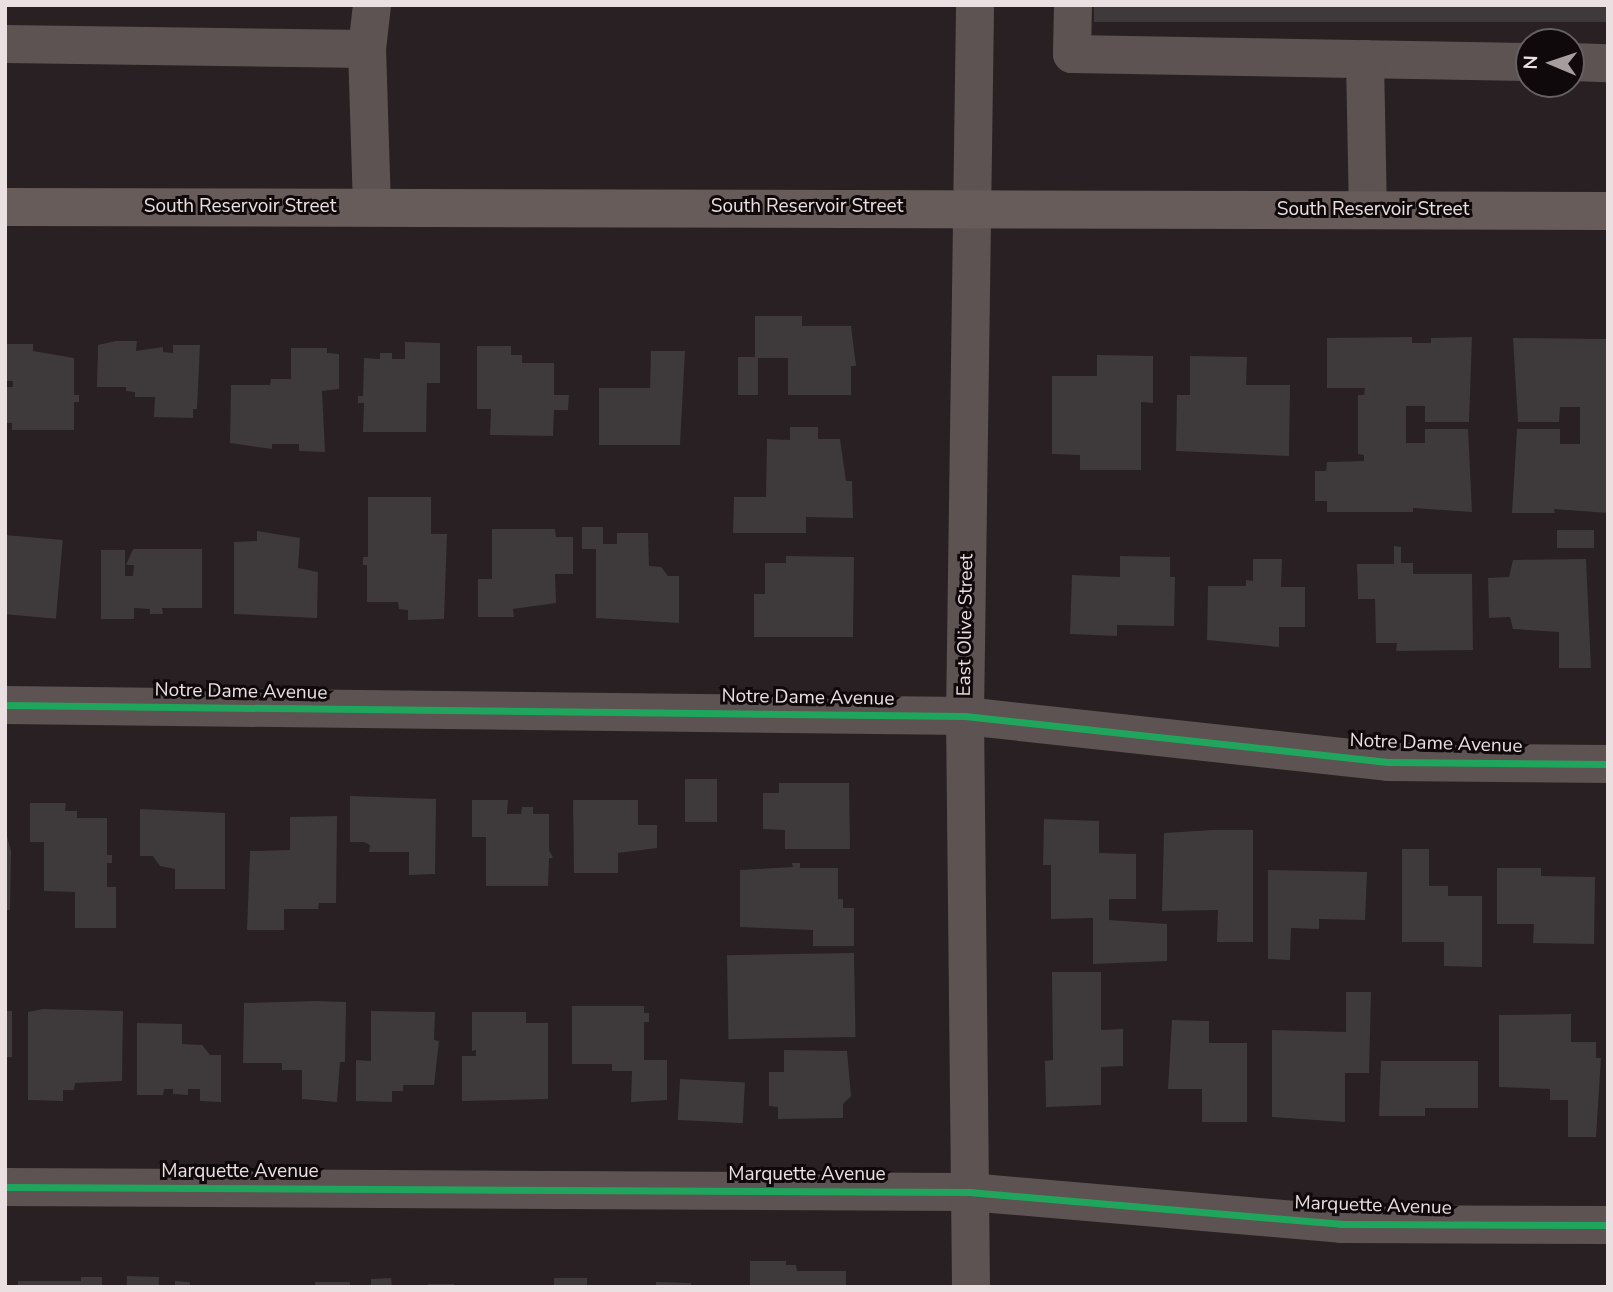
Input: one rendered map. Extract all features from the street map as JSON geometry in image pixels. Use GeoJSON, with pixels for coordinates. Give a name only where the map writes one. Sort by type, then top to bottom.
{"type":"FeatureCollection","features":[{"type":"Feature","properties":{"kind":"main road","name":"South Reservoir Street"},"geometry":{"type":"LineString","coordinates":[[5,206],[1608,211]]}},
{"type":"Feature","properties":{"kind":"street"},"geometry":{"type":"LineString","coordinates":[[372,5],[367,50],[372,207]]}},
{"type":"Feature","properties":{"kind":"street","name":"East Olive Street"},"geometry":{"type":"LineString","coordinates":[[971,1287],[965,716],[975,5]]}},
{"type":"Feature","properties":{"kind":"street"},"geometry":{"type":"LineString","coordinates":[[1073,5],[1072,54],[1515,62]]}},
{"type":"Feature","properties":{"kind":"street"},"geometry":{"type":"LineString","coordinates":[[5,44],[367,50]]}},
{"type":"Feature","properties":{"kind":"street"},"geometry":{"type":"LineString","coordinates":[[1366,59],[1368,210]]}},
{"type":"Feature","properties":{"kind":"street"},"geometry":{"type":"LineString","coordinates":[[1585,62],[1608,63]]}},
{"type":"Feature","properties":{"kind":"street","name":"Notre Dame Avenue"},"geometry":{"type":"LineString","coordinates":[[5,705],[965,716],[1388,762],[1608,764]]}},
{"type":"Feature","properties":{"kind":"street","name":"Marquette Avenue"},"geometry":{"type":"LineString","coordinates":[[5,1186],[969,1192],[1341,1224],[1608,1225]]}},
{"type":"Feature","properties":{"kind":"building"},"geometry":{"type":"Polygon","coordinates":[[[1094,5],[1608,5],[1608,22],[1094,22],[1094,5]]]}},
{"type":"Feature","properties":{"kind":"building"},"geometry":{"type":"Polygon","coordinates":[[[755,316],[802,316],[802,326],[851,326],[856,366],[851,366],[851,395],[788,395],[788,358],[758,358],[758,395],[738,395],[738,357],[755,357],[755,316]]]}},
{"type":"Feature","properties":{"kind":"building"},"geometry":{"type":"Polygon","coordinates":[[[1412,337],[1412,343],[1431,343],[1431,338],[1472,337],[1469,422],[1425,422],[1425,406],[1406,406],[1406,443],[1425,443],[1425,429],[1468,429],[1472,512],[1413,508],[1413,512],[1327,512],[1327,501],[1315,501],[1315,471],[1326,471],[1327,462],[1364,461],[1364,455],[1358,454],[1358,395],[1364,395],[1365,388],[1327,388],[1327,338],[1412,337]]]}},
{"type":"Feature","properties":{"kind":"building"},"geometry":{"type":"Polygon","coordinates":[[[1513,338],[1608,339],[1608,513],[1554,509],[1555,513],[1512,513],[1517,429],[1560,429],[1560,444],[1580,444],[1580,407],[1560,407],[1559,422],[1518,422],[1513,338]]]}},
{"type":"Feature","properties":{"kind":"building"},"geometry":{"type":"Polygon","coordinates":[[[116,341],[137,341],[136,351],[163,347],[163,352],[173,353],[173,345],[200,345],[197,409],[193,409],[193,418],[154,417],[155,397],[135,397],[135,392],[126,391],[126,387],[97,387],[98,345],[116,341]]]}},
{"type":"Feature","properties":{"kind":"building"},"geometry":{"type":"Polygon","coordinates":[[[405,342],[440,343],[440,383],[427,383],[426,432],[363,432],[364,403],[358,403],[358,396],[363,396],[364,358],[380,359],[380,353],[392,353],[392,359],[405,359],[405,342]]]}},
{"type":"Feature","properties":{"kind":"building"},"geometry":{"type":"Polygon","coordinates":[[[5,344],[33,344],[33,351],[74,358],[74,395],[79,395],[79,402],[74,402],[74,430],[12,430],[12,423],[5,423],[5,387],[13,387],[13,381],[5,381],[5,344]]]}},
{"type":"Feature","properties":{"kind":"building"},"geometry":{"type":"Polygon","coordinates":[[[477,346],[511,346],[511,355],[522,355],[522,363],[554,363],[554,395],[569,395],[568,410],[554,410],[553,436],[490,435],[491,409],[477,409],[477,346]]]}},
{"type":"Feature","properties":{"kind":"building"},"geometry":{"type":"Polygon","coordinates":[[[291,348],[327,348],[327,353],[339,354],[339,389],[322,391],[325,452],[299,451],[299,444],[272,444],[272,449],[230,443],[231,385],[270,385],[271,379],[291,379],[291,348]]]}},
{"type":"Feature","properties":{"kind":"building"},"geometry":{"type":"Polygon","coordinates":[[[651,351],[685,351],[680,445],[599,445],[599,388],[650,388],[651,351]]]}},
{"type":"Feature","properties":{"kind":"building"},"geometry":{"type":"Polygon","coordinates":[[[1097,355],[1153,356],[1153,403],[1141,402],[1141,470],[1080,470],[1080,455],[1052,454],[1052,376],[1097,376],[1097,355]]]}},
{"type":"Feature","properties":{"kind":"building"},"geometry":{"type":"Polygon","coordinates":[[[1190,356],[1247,357],[1246,385],[1290,385],[1289,456],[1176,451],[1177,395],[1190,395],[1190,356]]]}},
{"type":"Feature","properties":{"kind":"building"},"geometry":{"type":"Polygon","coordinates":[[[790,427],[818,427],[818,439],[840,439],[846,481],[852,481],[853,518],[806,517],[806,533],[733,533],[734,497],[766,497],[767,439],[790,440],[790,427]]]}},
{"type":"Feature","properties":{"kind":"building"},"geometry":{"type":"Polygon","coordinates":[[[368,497],[431,497],[431,534],[447,534],[444,619],[408,620],[408,610],[399,609],[398,602],[367,602],[367,565],[363,565],[363,557],[368,557],[368,497]]]}},
{"type":"Feature","properties":{"kind":"building"},"geometry":{"type":"Polygon","coordinates":[[[582,527],[603,527],[603,544],[617,544],[617,533],[648,533],[649,566],[661,567],[668,576],[679,576],[679,623],[596,618],[596,549],[582,549],[582,527]]]}},
{"type":"Feature","properties":{"kind":"building"},"geometry":{"type":"Polygon","coordinates":[[[492,529],[555,529],[556,537],[573,537],[573,574],[555,574],[556,603],[513,609],[514,617],[478,617],[478,579],[492,579],[492,529]]]}},
{"type":"Feature","properties":{"kind":"building"},"geometry":{"type":"Polygon","coordinates":[[[1557,530],[1594,530],[1594,548],[1557,548],[1557,530]]]}},
{"type":"Feature","properties":{"kind":"building"},"geometry":{"type":"Polygon","coordinates":[[[257,531],[300,538],[298,568],[318,572],[317,618],[234,614],[234,542],[257,541],[257,531]]]}},
{"type":"Feature","properties":{"kind":"building"},"geometry":{"type":"Polygon","coordinates":[[[5,535],[63,540],[56,619],[5,614],[5,535]]]}},
{"type":"Feature","properties":{"kind":"building"},"geometry":{"type":"Polygon","coordinates":[[[1394,546],[1401,547],[1401,563],[1413,563],[1413,574],[1472,574],[1473,650],[1396,651],[1397,643],[1376,643],[1375,599],[1358,599],[1357,564],[1394,564],[1394,546]]]}},
{"type":"Feature","properties":{"kind":"building"},"geometry":{"type":"Polygon","coordinates":[[[133,549],[202,549],[202,608],[162,608],[163,614],[150,614],[150,609],[134,608],[134,619],[101,619],[101,550],[125,550],[125,576],[133,576],[134,565],[126,565],[133,549]]]}},
{"type":"Feature","properties":{"kind":"building"},"geometry":{"type":"Polygon","coordinates":[[[786,556],[854,557],[853,637],[754,637],[754,594],[765,594],[765,563],[786,563],[786,556]]]}},
{"type":"Feature","properties":{"kind":"building"},"geometry":{"type":"Polygon","coordinates":[[[1120,556],[1170,557],[1170,577],[1175,577],[1174,626],[1117,625],[1117,636],[1070,634],[1072,575],[1120,577],[1120,556]]]}},
{"type":"Feature","properties":{"kind":"building"},"geometry":{"type":"Polygon","coordinates":[[[1253,559],[1282,559],[1281,587],[1305,587],[1305,627],[1279,627],[1279,647],[1207,640],[1208,586],[1246,586],[1246,580],[1253,581],[1253,559]]]}},
{"type":"Feature","properties":{"kind":"building"},"geometry":{"type":"Polygon","coordinates":[[[1586,559],[1591,668],[1559,668],[1559,632],[1513,629],[1510,617],[1489,618],[1488,578],[1509,577],[1513,560],[1586,559]]]}},
{"type":"Feature","properties":{"kind":"building"},"geometry":{"type":"Polygon","coordinates":[[[685,779],[717,779],[717,822],[685,822],[685,779]]]}},
{"type":"Feature","properties":{"kind":"building"},"geometry":{"type":"Polygon","coordinates":[[[779,783],[849,783],[850,849],[785,849],[785,830],[763,829],[763,793],[779,793],[779,783]]]}},
{"type":"Feature","properties":{"kind":"building"},"geometry":{"type":"Polygon","coordinates":[[[350,796],[436,799],[435,874],[409,875],[409,852],[369,852],[370,845],[350,842],[350,796]]]}},
{"type":"Feature","properties":{"kind":"building"},"geometry":{"type":"Polygon","coordinates":[[[472,800],[508,800],[507,814],[521,814],[522,807],[533,807],[533,814],[549,814],[549,850],[553,858],[549,858],[548,886],[486,886],[486,837],[472,837],[472,800]]]}},
{"type":"Feature","properties":{"kind":"building"},"geometry":{"type":"Polygon","coordinates":[[[573,800],[638,800],[638,825],[657,825],[657,848],[618,853],[618,873],[574,873],[573,800]]]}},
{"type":"Feature","properties":{"kind":"building"},"geometry":{"type":"Polygon","coordinates":[[[30,803],[66,803],[65,811],[77,811],[77,818],[107,818],[107,855],[112,855],[112,863],[107,863],[107,887],[116,887],[116,928],[75,928],[75,892],[44,891],[44,842],[30,842],[30,803]]]}},
{"type":"Feature","properties":{"kind":"building"},"geometry":{"type":"Polygon","coordinates":[[[140,809],[225,813],[225,889],[175,889],[175,869],[160,866],[153,856],[140,856],[140,809]]]}},
{"type":"Feature","properties":{"kind":"building"},"geometry":{"type":"Polygon","coordinates":[[[337,816],[336,903],[319,903],[318,909],[284,909],[284,930],[247,930],[250,851],[290,850],[290,817],[337,816]]]}},
{"type":"Feature","properties":{"kind":"building"},"geometry":{"type":"Polygon","coordinates":[[[1044,819],[1099,821],[1099,853],[1136,854],[1136,899],[1109,899],[1109,920],[1167,924],[1167,961],[1093,964],[1093,918],[1051,919],[1051,865],[1043,865],[1044,819]]]}},
{"type":"Feature","properties":{"kind":"building"},"geometry":{"type":"Polygon","coordinates":[[[5,829],[11,851],[10,910],[5,910],[5,829]]]}},
{"type":"Feature","properties":{"kind":"building"},"geometry":{"type":"Polygon","coordinates":[[[1253,830],[1253,942],[1217,942],[1218,910],[1162,911],[1164,833],[1253,830]]]}},
{"type":"Feature","properties":{"kind":"building"},"geometry":{"type":"Polygon","coordinates":[[[1402,849],[1429,849],[1429,886],[1448,886],[1448,896],[1482,896],[1482,967],[1444,966],[1444,942],[1402,942],[1402,849]]]}},
{"type":"Feature","properties":{"kind":"building"},"geometry":{"type":"Polygon","coordinates":[[[792,863],[800,863],[800,868],[838,868],[838,899],[843,899],[843,908],[854,908],[854,946],[813,946],[813,930],[740,927],[740,870],[793,867],[792,863]]]}},
{"type":"Feature","properties":{"kind":"building"},"geometry":{"type":"Polygon","coordinates":[[[1497,868],[1541,868],[1541,876],[1595,877],[1594,944],[1533,943],[1534,924],[1497,924],[1497,868]]]}},
{"type":"Feature","properties":{"kind":"building"},"geometry":{"type":"Polygon","coordinates":[[[1268,870],[1367,872],[1365,920],[1319,919],[1319,929],[1291,928],[1290,960],[1268,959],[1268,870]]]}},
{"type":"Feature","properties":{"kind":"building"},"geometry":{"type":"Polygon","coordinates":[[[854,953],[855,1037],[728,1039],[727,955],[854,953]]]}},
{"type":"Feature","properties":{"kind":"building"},"geometry":{"type":"Polygon","coordinates":[[[1052,972],[1101,972],[1101,1030],[1123,1029],[1123,1066],[1101,1067],[1101,1105],[1046,1107],[1045,1061],[1053,1060],[1052,972]]]}},
{"type":"Feature","properties":{"kind":"building"},"geometry":{"type":"Polygon","coordinates":[[[1346,992],[1371,992],[1369,1073],[1345,1073],[1345,1122],[1272,1117],[1272,1030],[1346,1032],[1346,992]]]}},
{"type":"Feature","properties":{"kind":"building"},"geometry":{"type":"Polygon","coordinates":[[[346,1002],[345,1062],[340,1062],[337,1102],[302,1099],[302,1070],[282,1070],[282,1063],[243,1063],[244,1003],[346,1002]]]}},
{"type":"Feature","properties":{"kind":"building"},"geometry":{"type":"Polygon","coordinates":[[[572,1006],[644,1006],[644,1013],[649,1013],[649,1022],[644,1022],[644,1060],[667,1060],[667,1100],[631,1102],[632,1071],[612,1071],[612,1064],[572,1064],[572,1006]]]}},
{"type":"Feature","properties":{"kind":"building"},"geometry":{"type":"Polygon","coordinates":[[[43,1009],[123,1011],[122,1081],[75,1083],[74,1090],[63,1090],[63,1101],[28,1100],[28,1012],[43,1009]]]}},
{"type":"Feature","properties":{"kind":"building"},"geometry":{"type":"Polygon","coordinates":[[[5,1011],[12,1011],[12,1057],[5,1057],[5,1011]]]}},
{"type":"Feature","properties":{"kind":"building"},"geometry":{"type":"Polygon","coordinates":[[[371,1011],[435,1012],[434,1040],[439,1041],[434,1085],[403,1085],[403,1091],[392,1091],[392,1102],[356,1101],[356,1060],[371,1061],[371,1011]]]}},
{"type":"Feature","properties":{"kind":"building"},"geometry":{"type":"Polygon","coordinates":[[[472,1012],[526,1012],[526,1023],[548,1023],[548,1099],[462,1101],[462,1056],[476,1056],[476,1050],[472,1051],[472,1012]]]}},
{"type":"Feature","properties":{"kind":"building"},"geometry":{"type":"Polygon","coordinates":[[[1571,1014],[1571,1042],[1596,1042],[1596,1058],[1601,1058],[1596,1137],[1568,1137],[1568,1100],[1550,1100],[1550,1089],[1499,1087],[1499,1015],[1571,1014]]]}},
{"type":"Feature","properties":{"kind":"building"},"geometry":{"type":"Polygon","coordinates":[[[1172,1020],[1209,1021],[1209,1043],[1247,1043],[1247,1122],[1202,1122],[1202,1089],[1168,1089],[1172,1020]]]}},
{"type":"Feature","properties":{"kind":"building"},"geometry":{"type":"Polygon","coordinates":[[[137,1023],[182,1024],[182,1044],[202,1045],[210,1055],[221,1055],[221,1102],[200,1101],[200,1089],[188,1089],[188,1095],[173,1094],[173,1089],[164,1089],[163,1095],[137,1095],[137,1023]]]}},
{"type":"Feature","properties":{"kind":"building"},"geometry":{"type":"Polygon","coordinates":[[[784,1050],[847,1051],[851,1096],[843,1104],[843,1118],[778,1119],[778,1107],[769,1106],[769,1072],[784,1072],[784,1050]]]}},
{"type":"Feature","properties":{"kind":"building"},"geometry":{"type":"Polygon","coordinates":[[[1381,1061],[1478,1061],[1478,1108],[1425,1108],[1425,1116],[1379,1116],[1381,1061]]]}},
{"type":"Feature","properties":{"kind":"building"},"geometry":{"type":"Polygon","coordinates":[[[680,1079],[745,1082],[743,1123],[678,1120],[680,1079]]]}},
{"type":"Feature","properties":{"kind":"building"},"geometry":{"type":"Polygon","coordinates":[[[750,1261],[786,1261],[786,1265],[796,1265],[797,1271],[846,1271],[846,1287],[750,1287],[750,1261]]]}},
{"type":"Feature","properties":{"kind":"building"},"geometry":{"type":"Polygon","coordinates":[[[127,1276],[159,1277],[159,1287],[127,1287],[127,1276]]]}},
{"type":"Feature","properties":{"kind":"building"},"geometry":{"type":"Polygon","coordinates":[[[81,1277],[102,1277],[102,1287],[18,1287],[18,1281],[81,1281],[81,1277]]]}},
{"type":"Feature","properties":{"kind":"building"},"geometry":{"type":"Polygon","coordinates":[[[391,1278],[392,1287],[371,1287],[371,1279],[391,1278]]]}},
{"type":"Feature","properties":{"kind":"building"},"geometry":{"type":"Polygon","coordinates":[[[554,1278],[587,1278],[587,1287],[554,1287],[554,1278]]]}},
{"type":"Feature","properties":{"kind":"building"},"geometry":{"type":"Polygon","coordinates":[[[175,1281],[190,1282],[190,1287],[175,1287],[175,1281]]]}},
{"type":"Feature","properties":{"kind":"building"},"geometry":{"type":"Polygon","coordinates":[[[315,1282],[350,1282],[350,1287],[315,1287],[315,1282]]]}},
{"type":"Feature","properties":{"kind":"building"},"geometry":{"type":"Polygon","coordinates":[[[656,1282],[691,1283],[691,1287],[656,1287],[656,1282]]]}},
{"type":"Feature","properties":{"kind":"building"},"geometry":{"type":"Polygon","coordinates":[[[428,1284],[454,1284],[454,1287],[428,1287],[428,1284]]]}},
{"type":"Feature","properties":{"kind":"cycle path"},"geometry":{"type":"LineString","coordinates":[[5,705],[965,716],[1388,762],[1608,764]]}},
{"type":"Feature","properties":{"kind":"cycle path"},"geometry":{"type":"LineString","coordinates":[[5,1187],[969,1192],[1341,1224],[1608,1225]]}}]}
